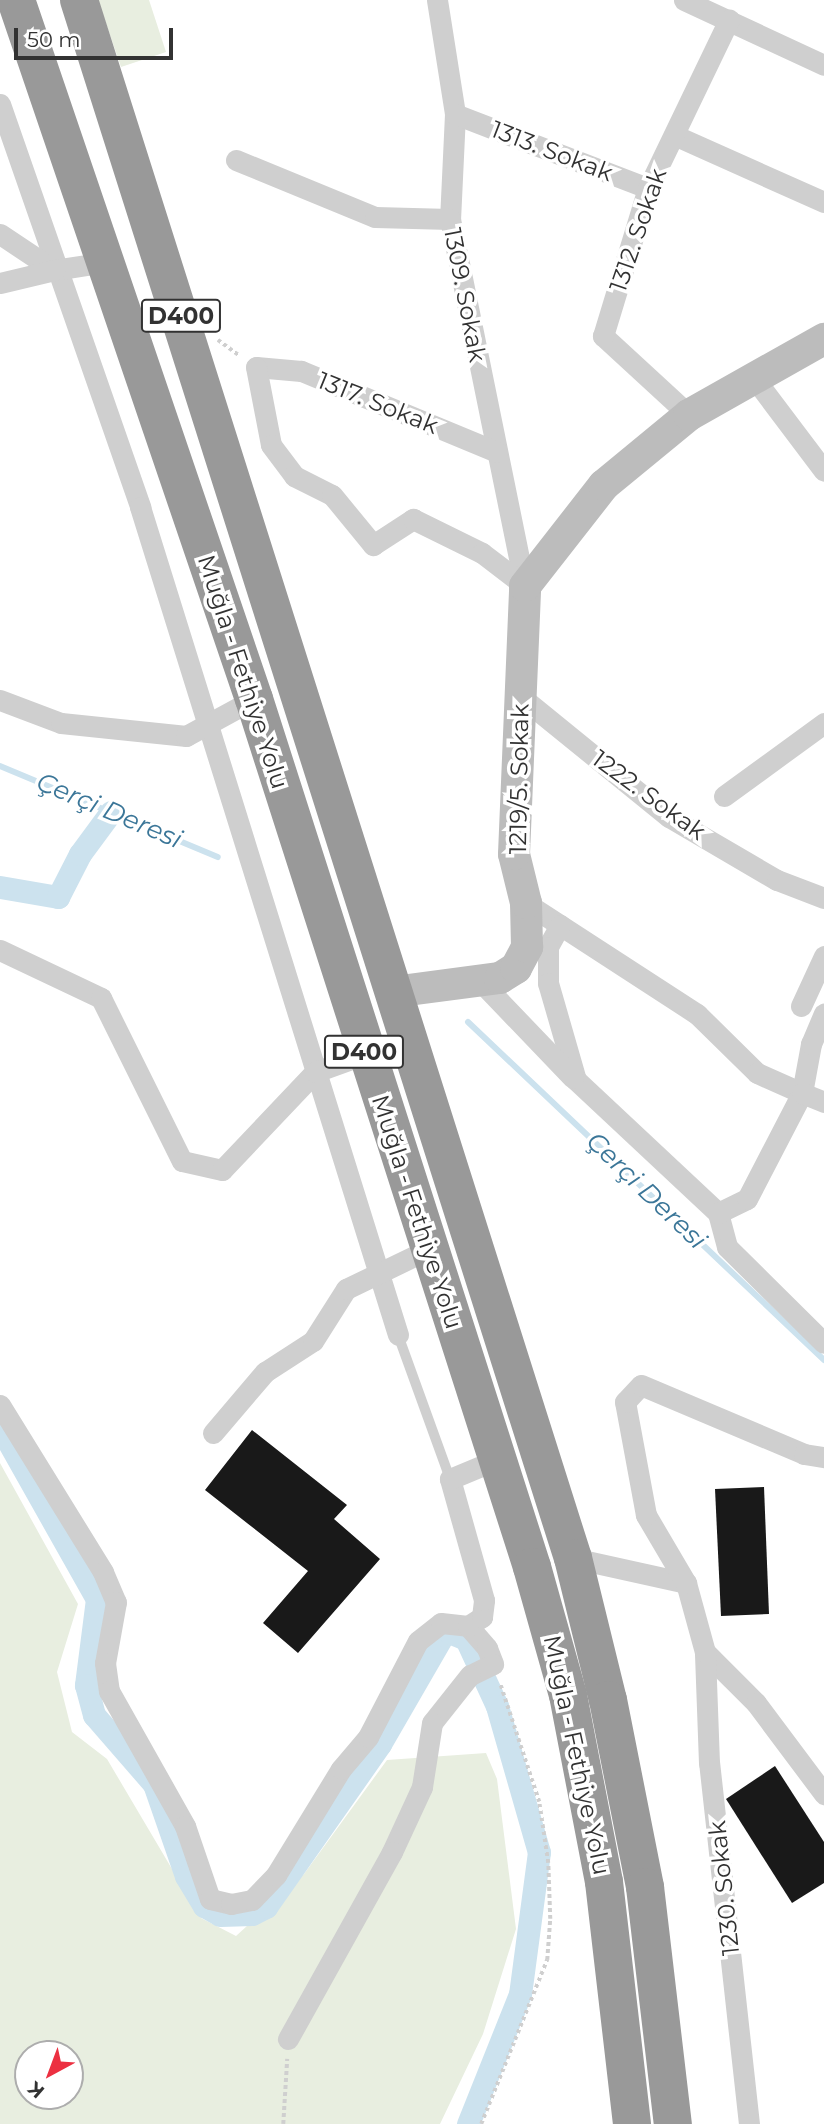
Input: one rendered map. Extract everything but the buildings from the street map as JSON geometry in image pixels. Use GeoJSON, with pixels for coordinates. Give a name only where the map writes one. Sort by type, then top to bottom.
{"type":"FeatureCollection","features":[{"type":"Feature","properties":{"kind":"highway","name":"Muğla - Fethiye Yolu"},"geometry":{"type":"LineString","coordinates":[[16,0],[254,699],[365,1054],[431,1248],[532,1567],[576,1732],[604,1882],[632,2124]]}},
{"type":"Feature","properties":{"kind":"highway","name":"Muğla - Fethiye Yolu"},"geometry":{"type":"LineString","coordinates":[[79,0],[573,1558],[608,1700],[645,1887],[673,2124]]}},
{"type":"Feature","properties":{"kind":"street","name":"1309. Sokak"},"geometry":{"type":"LineString","coordinates":[[437,0],[455,114],[450,219],[525,586]]}},
{"type":"Feature","properties":{"kind":"street"},"geometry":{"type":"LineString","coordinates":[[684,0],[824,65]]}},
{"type":"Feature","properties":{"kind":"street","name":"1312. Sokak"},"geometry":{"type":"LineString","coordinates":[[690,415],[603,336],[648,188],[729,20]]}},
{"type":"Feature","properties":{"kind":"street"},"geometry":{"type":"LineString","coordinates":[[0,104],[54,270],[139,508],[398,1335]]}},
{"type":"Feature","properties":{"kind":"street","name":"1313. Sokak"},"geometry":{"type":"LineString","coordinates":[[455,114],[648,188]]}},
{"type":"Feature","properties":{"kind":"street"},"geometry":{"type":"LineString","coordinates":[[674,135],[824,202]]}},
{"type":"Feature","properties":{"kind":"street"},"geometry":{"type":"LineString","coordinates":[[236,160],[376,217],[450,219]]}},
{"type":"Feature","properties":{"kind":"street"},"geometry":{"type":"LineString","coordinates":[[0,234],[54,270]]}},
{"type":"Feature","properties":{"kind":"street"},"geometry":{"type":"LineString","coordinates":[[0,283],[54,270],[106,262]]}},
{"type":"Feature","properties":{"kind":"street"},"geometry":{"type":"LineString","coordinates":[[525,586],[604,485],[690,415],[824,339]]}},
{"type":"Feature","properties":{"kind":"street","name":"1317. Sokak"},"geometry":{"type":"LineString","coordinates":[[497,452],[301,371],[256,367],[271,445],[294,476],[332,495],[373,545],[414,519],[482,553],[525,586]]}},
{"type":"Feature","properties":{"kind":"street"},"geometry":{"type":"LineString","coordinates":[[754,378],[824,471]]}},
{"type":"Feature","properties":{"kind":"street","name":"1219/5. Sokak"},"geometry":{"type":"LineString","coordinates":[[393,992],[500,978],[516,968],[527,947],[526,903],[514,854],[525,586]]}},
{"type":"Feature","properties":{"kind":"street","name":"1222. Sokak"},"geometry":{"type":"LineString","coordinates":[[520,696],[669,817],[777,880],[824,898]]}},
{"type":"Feature","properties":{"kind":"street"},"geometry":{"type":"LineString","coordinates":[[0,700],[61,723],[186,736],[254,699]]}},
{"type":"Feature","properties":{"kind":"street"},"geometry":{"type":"LineString","coordinates":[[724,796],[824,723]]}},
{"type":"Feature","properties":{"kind":"street"},"geometry":{"type":"LineString","coordinates":[[526,903],[697,1014],[757,1073],[824,1102]]}},
{"type":"Feature","properties":{"kind":"street"},"geometry":{"type":"LineString","coordinates":[[560,925],[548,947],[548,983],[576,1080]]}},
{"type":"Feature","properties":{"kind":"street"},"geometry":{"type":"LineString","coordinates":[[0,950],[101,998],[182,1161],[222,1170],[315,1072],[365,1054]]}},
{"type":"Feature","properties":{"kind":"street"},"geometry":{"type":"LineString","coordinates":[[801,1006],[824,956]]}},
{"type":"Feature","properties":{"kind":"street"},"geometry":{"type":"LineString","coordinates":[[480,981],[576,1080],[718,1213],[727,1247],[824,1343]]}},
{"type":"Feature","properties":{"kind":"street"},"geometry":{"type":"LineString","coordinates":[[718,1213],[747,1199],[802,1093],[811,1044],[824,1014]]}},
{"type":"Feature","properties":{"kind":"street"},"geometry":{"type":"LineString","coordinates":[[213,1433],[265,1372],[313,1341],[346,1289],[431,1248]]}},
{"type":"Feature","properties":{"kind":"street"},"geometry":{"type":"LineString","coordinates":[[824,1457],[804,1454],[641,1385],[625,1402],[646,1515],[686,1583],[705,1651],[756,1703],[824,1794]]}},
{"type":"Feature","properties":{"kind":"street"},"geometry":{"type":"LineString","coordinates":[[0,1405],[103,1572],[116,1602],[105,1663],[109,1691],[185,1826],[210,1899],[231,1904],[252,1900],[276,1875],[341,1769],[368,1737],[418,1642],[441,1623],[468,1626],[482,1617],[484,1600],[450,1479],[498,1459]]}},
{"type":"Feature","properties":{"kind":"street"},"geometry":{"type":"LineString","coordinates":[[573,1558],[686,1583]]}},
{"type":"Feature","properties":{"kind":"street"},"geometry":{"type":"LineString","coordinates":[[288,2039],[392,1852],[422,1787],[432,1723],[470,1675],[493,1664],[487,1647],[468,1626]]}},
{"type":"Feature","properties":{"kind":"street","name":"1230. Sokak"},"geometry":{"type":"LineString","coordinates":[[705,1651],[709,1763],[749,2124]]}},
{"type":"Feature","properties":{"kind":"lane"},"geometry":{"type":"LineString","coordinates":[[398,1335],[450,1479]]}},
{"type":"Feature","properties":{"kind":"path"},"geometry":{"type":"LineString","coordinates":[[481,2124],[547,1960],[550,1919],[548,1863],[539,1802],[493,1664]]}},
{"type":"Feature","properties":{"kind":"path"},"geometry":{"type":"LineString","coordinates":[[283,2124],[288,2039]]}},
{"type":"Feature","properties":{"kind":"shaded area"},"geometry":{"type":"Polygon","coordinates":[[[98,0],[149,0],[166,52],[121,67],[98,0]]]}},
{"type":"Feature","properties":{"kind":"shaded area"},"geometry":{"type":"Polygon","coordinates":[[[0,1463],[78,1604],[57,1672],[72,1732],[107,1759],[201,1918],[236,1936],[304,1874],[387,1760],[486,1753],[497,1779],[516,1929],[483,2034],[440,2124],[0,2124],[0,1463]]]}},
{"type":"Feature","properties":{"kind":"waterway","name":"Çerçi Deresi"},"geometry":{"type":"LineString","coordinates":[[0,766],[218,857]]}},
{"type":"Feature","properties":{"kind":"waterway"},"geometry":{"type":"LineString","coordinates":[[0,887],[58,897],[80,854],[111,812]]}},
{"type":"Feature","properties":{"kind":"waterway","name":"Çerçi Deresi"},"geometry":{"type":"LineString","coordinates":[[468,1022],[824,1360]]}},
{"type":"Feature","properties":{"kind":"waterway"},"geometry":{"type":"LineString","coordinates":[[0,1427],[97,1599],[86,1685],[94,1715],[154,1784],[186,1876],[204,1906],[220,1915],[252,1914],[266,1907],[380,1744],[443,1635],[449,1632],[466,1639],[497,1706],[539,1852],[520,1994],[468,2124]]}}]}
